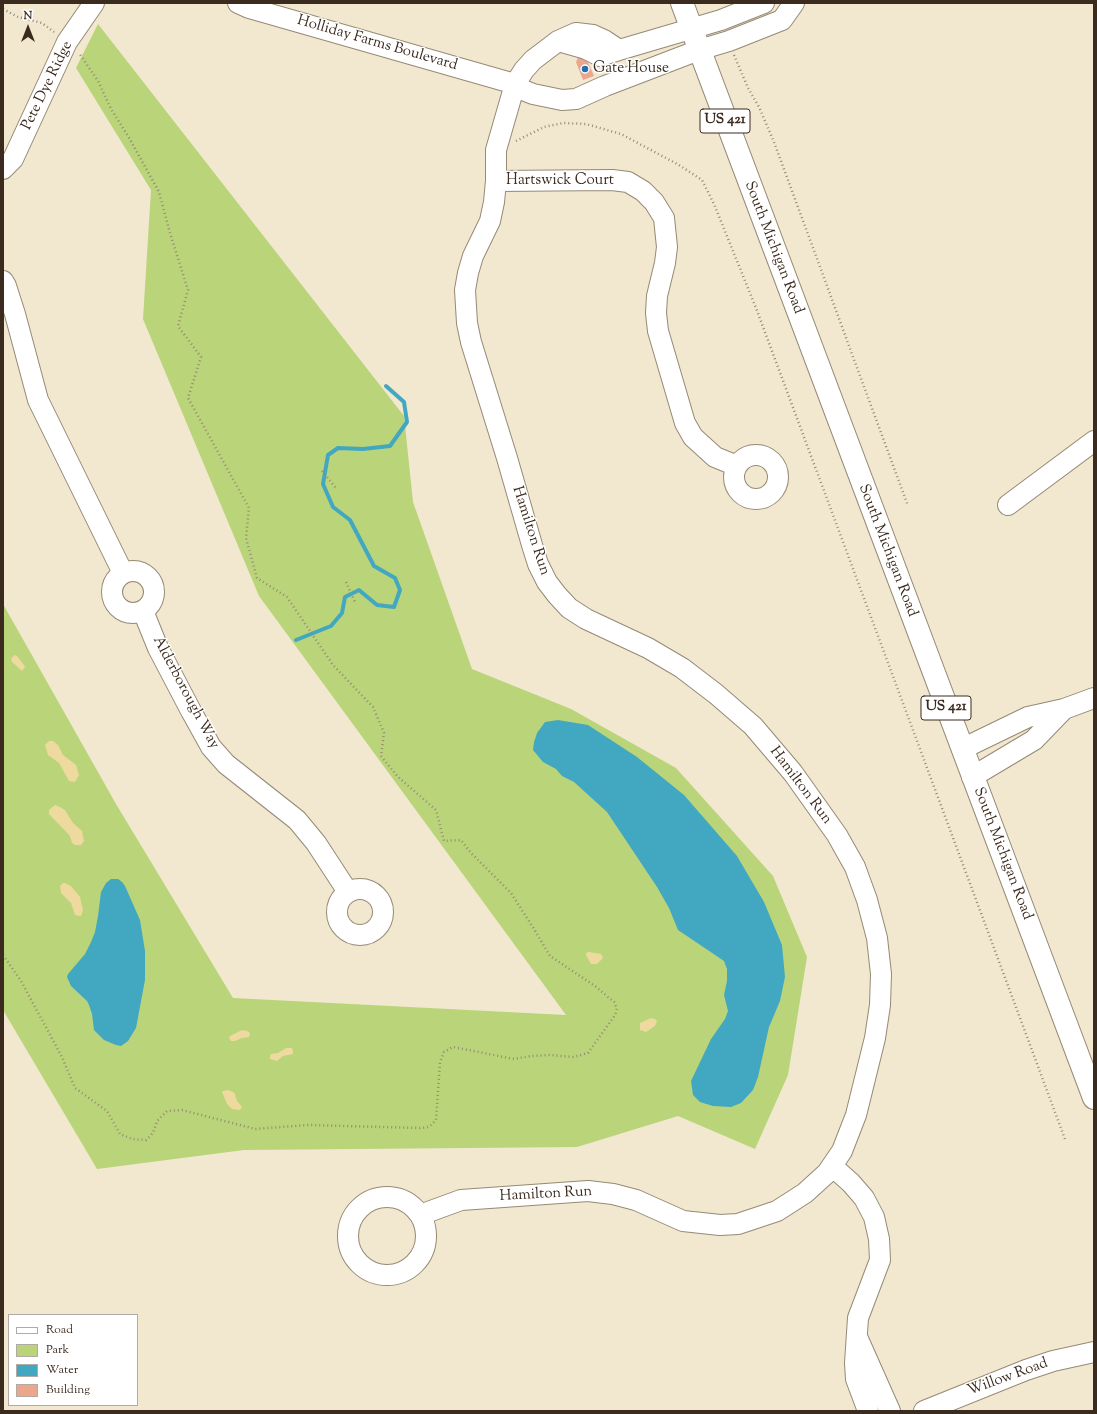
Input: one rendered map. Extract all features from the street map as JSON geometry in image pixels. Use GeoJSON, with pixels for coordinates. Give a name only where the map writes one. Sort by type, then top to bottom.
{"type":"FeatureCollection","features":[{"type":"Feature","properties":{"kind":"main road","name":"South Michigan Road"},"geometry":{"type":"LineString","coordinates":[[682,3],[698,50],[1094,1098]]}},
{"type":"Feature","properties":{"kind":"street","name":"Pete Dye Ridge"},"geometry":{"type":"LineString","coordinates":[[3,169],[13,159],[67,42],[94,3]]}},
{"type":"Feature","properties":{"kind":"street","name":"Holliday Farms Boulevard"},"geometry":{"type":"LineString","coordinates":[[238,3],[249,8],[516,84],[523,90],[533,94],[562,100],[576,99],[605,86],[698,50],[729,41],[782,20],[794,3]]}},
{"type":"Feature","properties":{"kind":"street"},"geometry":{"type":"LineString","coordinates":[[607,49],[691,29],[721,20],[764,3]]}},
{"type":"Feature","properties":{"kind":"street"},"geometry":{"type":"LineString","coordinates":[[516,84],[524,70],[533,60],[558,41],[576,33],[593,35],[607,49],[605,86]]}},
{"type":"Feature","properties":{"kind":"street","name":"Hamilton Run"},"geometry":{"type":"LineString","coordinates":[[420,1215],[461,1200],[588,1191],[613,1194],[636,1200],[683,1221],[720,1225],[738,1224],[777,1211],[805,1193],[827,1173],[842,1151],[856,1116],[867,1072],[880,1005],[881,974],[877,938],[867,900],[855,867],[836,835],[793,773],[753,726],[716,694],[682,668],[648,648],[586,619],[569,608],[557,595],[538,564],[471,342],[467,323],[466,290],[468,273],[473,256],[490,221],[496,181],[496,150],[516,84]]}},
{"type":"Feature","properties":{"kind":"street","name":"Hartswick Court"},"geometry":{"type":"LineString","coordinates":[[496,181],[628,182],[643,191],[654,202],[664,218],[667,247],[665,263],[657,296],[656,313],[658,331],[685,424],[693,437],[715,457],[737,466]]}},
{"type":"Feature","properties":{"kind":"street"},"geometry":{"type":"LineString","coordinates":[[3,281],[15,314],[38,400],[123,573]]}},
{"type":"Feature","properties":{"kind":"street"},"geometry":{"type":"LineString","coordinates":[[1008,505],[1094,441]]}},
{"type":"Feature","properties":{"kind":"street"},"geometry":{"type":"LineString","coordinates":[[129,570],[136,570],[142,572],[152,581],[154,594],[152,601],[143,611],[136,613],[129,612],[122,610],[116,605],[112,591],[113,584],[117,577],[123,573],[129,570]]}},
{"type":"Feature","properties":{"kind":"street","name":"Alderborough Way"},"geometry":{"type":"LineString","coordinates":[[143,611],[158,648],[211,747],[226,764],[297,820],[316,843],[348,892]]}},
{"type":"Feature","properties":{"kind":"street"},"geometry":{"type":"LineString","coordinates":[[962,749],[1028,717],[1064,709],[1094,698]]}},
{"type":"Feature","properties":{"kind":"street"},"geometry":{"type":"LineString","coordinates":[[972,777],[1034,740],[1064,709]]}},
{"type":"Feature","properties":{"kind":"street"},"geometry":{"type":"LineString","coordinates":[[832,1166],[851,1183],[864,1198],[874,1217],[879,1239],[880,1260],[858,1318],[858,1337],[855,1363],[856,1379],[868,1411]]}},
{"type":"Feature","properties":{"kind":"street"},"geometry":{"type":"LineString","coordinates":[[858,1337],[872,1374],[890,1411]]}},
{"type":"Feature","properties":{"kind":"street","name":"Willow Road"},"geometry":{"type":"LineString","coordinates":[[924,1411],[1026,1370],[1053,1361],[1094,1352]]}},
{"type":"Feature","properties":{"kind":"path"},"geometry":{"type":"LineString","coordinates":[[3,9],[18,17],[42,23],[77,49],[98,81],[111,108],[159,192],[188,290],[178,326],[201,357],[188,398],[249,508],[246,538],[257,578],[287,597],[333,664],[373,707],[384,733],[381,756],[398,777],[436,810],[444,841],[461,840],[471,853],[511,893],[550,956],[595,986],[614,1002],[617,1009],[615,1015],[588,1053],[574,1057],[549,1055],[514,1059],[453,1047],[444,1052],[440,1062],[436,1120],[429,1127],[308,1125],[255,1129],[182,1110],[166,1111],[158,1122],[153,1133],[146,1140],[132,1139],[120,1134],[107,1111],[75,1088],[55,1043],[21,981],[3,955]]}},
{"type":"Feature","properties":{"kind":"path"},"geometry":{"type":"LineString","coordinates":[[729,41],[748,88],[759,107],[774,142],[908,506]]}},
{"type":"Feature","properties":{"kind":"path"},"geometry":{"type":"LineString","coordinates":[[499,138],[512,143],[525,138],[544,127],[564,123],[586,124],[621,134],[679,165],[702,180],[714,204],[756,308],[1065,1139]]}},
{"type":"Feature","properties":{"kind":"path"},"geometry":{"type":"LineString","coordinates":[[322,471],[336,488]]}},
{"type":"Feature","properties":{"kind":"path"},"geometry":{"type":"LineString","coordinates":[[346,582],[355,602]]}},
{"type":"Feature","properties":{"kind":"green space"},"geometry":{"type":"Polygon","coordinates":[[[98,24],[404,416],[413,502],[472,669],[571,709],[676,768],[773,876],[807,957],[788,1075],[755,1149],[678,1116],[577,1147],[244,1150],[97,1169],[3,1010],[3,604],[116,804],[233,998],[566,1015],[259,596],[143,319],[151,190],[76,68],[98,24]]]}},
{"type":"Feature","properties":{"kind":"sand"},"geometry":{"type":"Polygon","coordinates":[[[14,655],[17,656],[25,667],[22,671],[12,662],[11,659],[14,655]]]}},
{"type":"Feature","properties":{"kind":"sand"},"geometry":{"type":"Polygon","coordinates":[[[49,741],[53,741],[58,745],[63,755],[76,765],[79,775],[75,782],[69,781],[59,763],[48,755],[45,745],[49,741]]]}},
{"type":"Feature","properties":{"kind":"sand"},"geometry":{"type":"Polygon","coordinates":[[[55,805],[65,810],[73,823],[82,831],[84,841],[81,845],[75,845],[72,843],[70,836],[49,814],[49,810],[55,805]]]}},
{"type":"Feature","properties":{"kind":"sand"},"geometry":{"type":"Polygon","coordinates":[[[63,883],[71,886],[80,897],[83,910],[81,916],[75,915],[71,903],[61,893],[60,886],[63,883]]]}},
{"type":"Feature","properties":{"kind":"sand"},"geometry":{"type":"Polygon","coordinates":[[[586,953],[601,954],[603,958],[597,964],[591,964],[586,955],[586,953]]]}},
{"type":"Feature","properties":{"kind":"sand"},"geometry":{"type":"Polygon","coordinates":[[[651,1018],[657,1021],[655,1026],[646,1032],[640,1030],[640,1023],[651,1018]]]}},
{"type":"Feature","properties":{"kind":"sand"},"geometry":{"type":"Polygon","coordinates":[[[242,1030],[250,1033],[249,1037],[231,1041],[229,1038],[230,1036],[242,1030]]]}},
{"type":"Feature","properties":{"kind":"sand"},"geometry":{"type":"Polygon","coordinates":[[[286,1048],[292,1048],[293,1054],[283,1056],[277,1061],[270,1059],[271,1054],[278,1053],[286,1048]]]}},
{"type":"Feature","properties":{"kind":"sand"},"geometry":{"type":"Polygon","coordinates":[[[228,1090],[235,1094],[237,1101],[242,1107],[240,1110],[232,1109],[227,1104],[222,1092],[228,1090]]]}},
{"type":"Feature","properties":{"kind":"water"},"geometry":{"type":"Polygon","coordinates":[[[558,720],[588,725],[637,757],[684,795],[737,856],[764,902],[782,945],[785,977],[780,1001],[769,1027],[758,1077],[753,1090],[741,1103],[731,1107],[713,1106],[700,1102],[693,1095],[691,1081],[711,1039],[725,1019],[728,1011],[724,995],[727,981],[727,969],[724,961],[678,930],[669,908],[657,887],[607,812],[574,782],[562,776],[556,769],[543,762],[533,750],[537,733],[545,722],[558,720]]]}},
{"type":"Feature","properties":{"kind":"water"},"geometry":{"type":"Polygon","coordinates":[[[111,879],[118,879],[125,886],[140,920],[145,951],[145,980],[136,1028],[128,1041],[121,1046],[104,1040],[94,1030],[92,1014],[87,1001],[71,986],[67,977],[85,954],[91,942],[95,932],[101,892],[106,883],[111,879]]]}},
{"type":"Feature","properties":{"kind":"building","name":"Gate House"},"geometry":{"type":"Polygon","coordinates":[[[587,37],[586,58],[594,76],[583,80],[576,62],[587,37]]]}},
{"type":"Feature","properties":{"kind":"waterway"},"geometry":{"type":"LineString","coordinates":[[296,640],[331,626],[342,613],[345,597],[359,590],[377,605],[394,607],[400,590],[395,578],[374,566],[350,520],[333,507],[323,484],[328,455],[338,448],[363,449],[390,446],[407,422],[404,402],[386,386]]}},
{"type":"Feature","properties":{"kind":"place","name":"Gate House"},"geometry":{"type":"Point","coordinates":[585,69]}}]}
